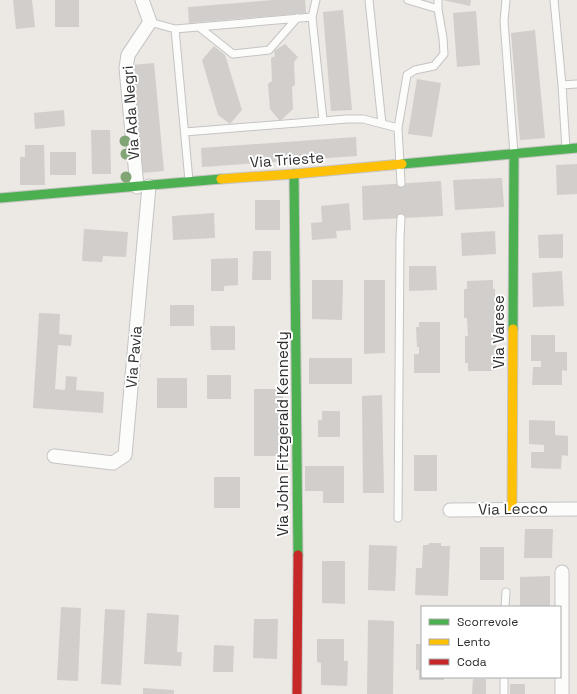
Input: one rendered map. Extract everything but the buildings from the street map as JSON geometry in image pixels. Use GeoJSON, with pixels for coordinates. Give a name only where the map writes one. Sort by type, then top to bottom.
{"type":"FeatureCollection","features":[{"type":"Feature","properties":{"kind":"street"},"geometry":{"type":"LineString","coordinates":[[142,0],[150,22]]}},
{"type":"Feature","properties":{"kind":"street","name":"Via Ada Negri"},"geometry":{"type":"LineString","coordinates":[[143,186],[126,64],[128,55],[150,22]]}},
{"type":"Feature","properties":{"kind":"street","name":"Via Trieste"},"geometry":{"type":"LineString","coordinates":[[0,198],[189,181],[294,174],[577,148]]}},
{"type":"Feature","properties":{"kind":"street","name":"Via Varese"},"geometry":{"type":"LineString","coordinates":[[512,509],[514,154]]}},
{"type":"Feature","properties":{"kind":"street","name":"Via John Fitzgerald Kennedy"},"geometry":{"type":"LineString","coordinates":[[294,174],[298,519],[297,694]]}},
{"type":"Feature","properties":{"kind":"street","name":"Via Pavia"},"geometry":{"type":"LineString","coordinates":[[54,456],[113,463],[125,455],[143,186]]}},
{"type":"Feature","properties":{"kind":"street","name":"Via Lecco"},"geometry":{"type":"LineString","coordinates":[[450,510],[577,509]]}},
{"type":"Feature","properties":{"kind":"street"},"geometry":{"type":"LineString","coordinates":[[562,572],[562,694]]}},
{"type":"Feature","properties":{"kind":"lane"},"geometry":{"type":"LineString","coordinates":[[316,0],[312,17],[323,120]]}},
{"type":"Feature","properties":{"kind":"lane"},"geometry":{"type":"LineString","coordinates":[[369,0],[382,124]]}},
{"type":"Feature","properties":{"kind":"lane"},"geometry":{"type":"LineString","coordinates":[[408,0],[438,9]]}},
{"type":"Feature","properties":{"kind":"lane"},"geometry":{"type":"LineString","coordinates":[[401,183],[398,128],[407,75],[415,70],[434,66],[444,54],[438,0]]}},
{"type":"Feature","properties":{"kind":"lane"},"geometry":{"type":"LineString","coordinates":[[506,0],[504,21],[514,154]]}},
{"type":"Feature","properties":{"kind":"lane"},"geometry":{"type":"LineString","coordinates":[[554,0],[566,149]]}},
{"type":"Feature","properties":{"kind":"lane"},"geometry":{"type":"LineString","coordinates":[[150,22],[175,29],[312,17]]}},
{"type":"Feature","properties":{"kind":"lane"},"geometry":{"type":"LineString","coordinates":[[199,27],[233,54],[269,50],[297,18]]}},
{"type":"Feature","properties":{"kind":"lane"},"geometry":{"type":"LineString","coordinates":[[175,29],[189,181]]}},
{"type":"Feature","properties":{"kind":"lane"},"geometry":{"type":"LineString","coordinates":[[562,85],[577,84]]}},
{"type":"Feature","properties":{"kind":"lane"},"geometry":{"type":"LineString","coordinates":[[185,132],[323,120],[362,119],[398,128]]}},
{"type":"Feature","properties":{"kind":"lane"},"geometry":{"type":"LineString","coordinates":[[398,518],[401,218]]}},
{"type":"Feature","properties":{"kind":"lane"},"geometry":{"type":"LineString","coordinates":[[506,592],[506,606]]}},
{"type":"Feature","properties":{"kind":"lane"},"geometry":{"type":"LineString","coordinates":[[504,678],[504,694]]}},
{"type":"Feature","properties":{"kind":"traffic: fast"},"geometry":{"type":"LineString","coordinates":[[402,164],[577,148]]}},
{"type":"Feature","properties":{"kind":"traffic: fast"},"geometry":{"type":"LineString","coordinates":[[513,329],[514,154]]}},
{"type":"Feature","properties":{"kind":"traffic: fast"},"geometry":{"type":"LineString","coordinates":[[294,174],[298,555]]}},
{"type":"Feature","properties":{"kind":"traffic: fast"},"geometry":{"type":"LineString","coordinates":[[0,198],[221,179]]}},
{"type":"Feature","properties":{"kind":"traffic: slow"},"geometry":{"type":"LineString","coordinates":[[221,179],[402,164]]}},
{"type":"Feature","properties":{"kind":"traffic: slow"},"geometry":{"type":"LineString","coordinates":[[512,509],[513,329]]}},
{"type":"Feature","properties":{"kind":"traffic: jam"},"geometry":{"type":"LineString","coordinates":[[297,694],[298,555]]}}]}
